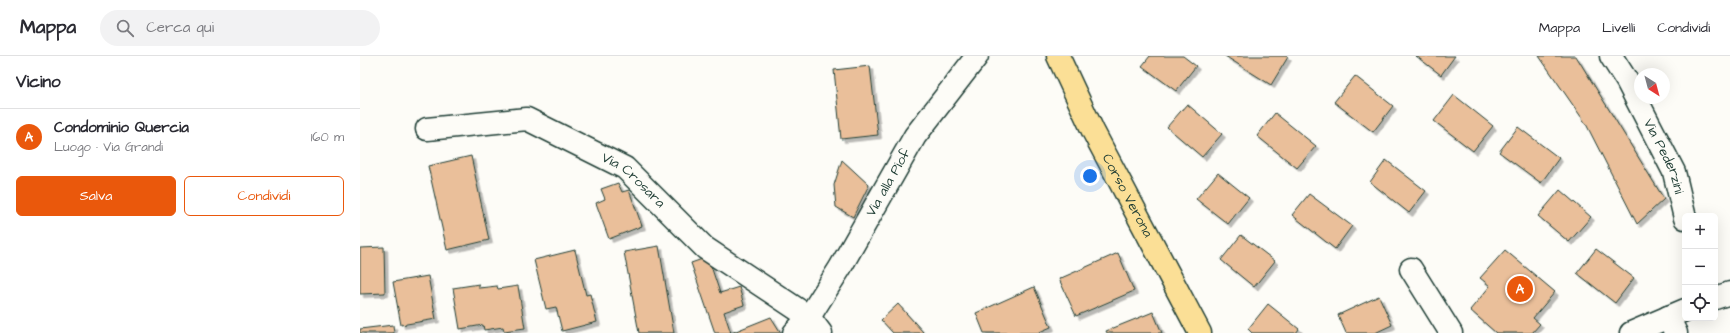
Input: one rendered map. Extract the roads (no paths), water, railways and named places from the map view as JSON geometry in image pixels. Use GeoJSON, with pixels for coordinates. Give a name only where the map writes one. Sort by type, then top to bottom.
{"type":"FeatureCollection","features":[{"type":"Feature","properties":{"kind":"main road","name":"Corso Verona"},"geometry":{"type":"LineString","coordinates":[[1058,56],[1093,131],[1200,333]]}},
{"type":"Feature","properties":{"kind":"street","name":"Via alla Piof"},"geometry":{"type":"LineString","coordinates":[[794,333],[815,325],[840,268],[915,136],[977,56]]}},
{"type":"Feature","properties":{"kind":"street","name":"Via Pederzini"},"geometry":{"type":"LineString","coordinates":[[1611,56],[1627,81],[1674,172],[1684,213]]}},
{"type":"Feature","properties":{"kind":"street","name":"Via Crosara"},"geometry":{"type":"LineString","coordinates":[[427,128],[527,119],[625,168],[705,248],[815,325]]}},
{"type":"Feature","properties":{"kind":"street"},"geometry":{"type":"LineString","coordinates":[[1411,269],[1451,333]]}},
{"type":"Feature","properties":{"kind":"street"},"geometry":{"type":"LineString","coordinates":[[1718,297],[1730,293]]}},
{"type":"Feature","properties":{"kind":"street"},"geometry":{"type":"LineString","coordinates":[[1630,333],[1677,320]]}},
{"type":"Feature","properties":{"kind":"place","name":"Condominio Quercia"},"geometry":{"type":"Point","coordinates":[1520,289]}}]}
